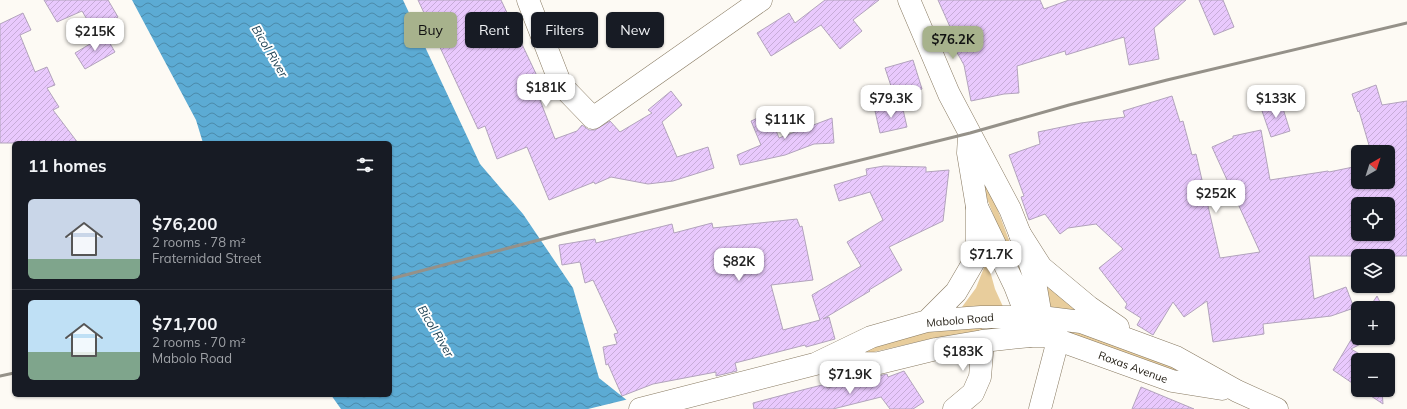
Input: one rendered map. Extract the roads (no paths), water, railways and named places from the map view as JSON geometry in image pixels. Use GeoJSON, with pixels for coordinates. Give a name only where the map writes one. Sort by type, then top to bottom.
{"type":"FeatureCollection","features":[{"type":"Feature","properties":{"kind":"main road"},"geometry":{"type":"LineString","coordinates":[[528,0],[561,85],[593,118],[761,0]]}},
{"type":"Feature","properties":{"kind":"main road"},"geometry":{"type":"LineString","coordinates":[[909,0],[949,94],[1010,209],[1034,276],[1040,329],[1040,409]]}},
{"type":"Feature","properties":{"kind":"main road"},"geometry":{"type":"LineString","coordinates":[[927,321],[956,292],[974,263],[978,243],[977,207],[968,153],[970,133]]}},
{"type":"Feature","properties":{"kind":"main road"},"geometry":{"type":"LineString","coordinates":[[977,207],[1007,269],[1040,329]]}},
{"type":"Feature","properties":{"kind":"main road"},"geometry":{"type":"LineString","coordinates":[[1020,234],[1041,267],[1089,307],[1147,347]]}},
{"type":"Feature","properties":{"kind":"main road","name":"Mabolo Road"},"geometry":{"type":"LineString","coordinates":[[640,409],[815,364],[871,337],[927,321],[981,316],[1040,329]]}},
{"type":"Feature","properties":{"kind":"main road","name":"Roxas Avenue"},"geometry":{"type":"LineString","coordinates":[[1040,329],[1082,322],[1176,357],[1237,391],[1277,409]]}},
{"type":"Feature","properties":{"kind":"main road","name":"Mabolo Road"},"geometry":{"type":"LineString","coordinates":[[815,364],[879,363],[936,349],[1040,329]]}},
{"type":"Feature","properties":{"kind":"main road","name":"Roxas Avenue"},"geometry":{"type":"LineString","coordinates":[[1040,329],[1172,381],[1237,391]]}},
{"type":"Feature","properties":{"kind":"main road"},"geometry":{"type":"LineString","coordinates":[[954,409],[973,393],[980,377],[983,341]]}},
{"type":"Feature","properties":{"kind":"water","name":"Bicol River"},"geometry":{"type":"Polygon","coordinates":[[[132,0],[403,0],[409,12],[404,12],[404,48],[426,48],[480,164],[523,214],[573,288],[599,378],[638,409],[341,409],[332,397],[392,397],[392,141],[202,141],[196,120],[132,0]]]}},
{"type":"Feature","properties":{"kind":"railway"},"geometry":{"type":"LineString","coordinates":[[392,278],[562,234],[970,133],[1069,105],[1167,80],[1407,23]]}},
{"type":"Feature","properties":{"kind":"railway"},"geometry":{"type":"LineString","coordinates":[[0,376],[12,373]]}}]}
